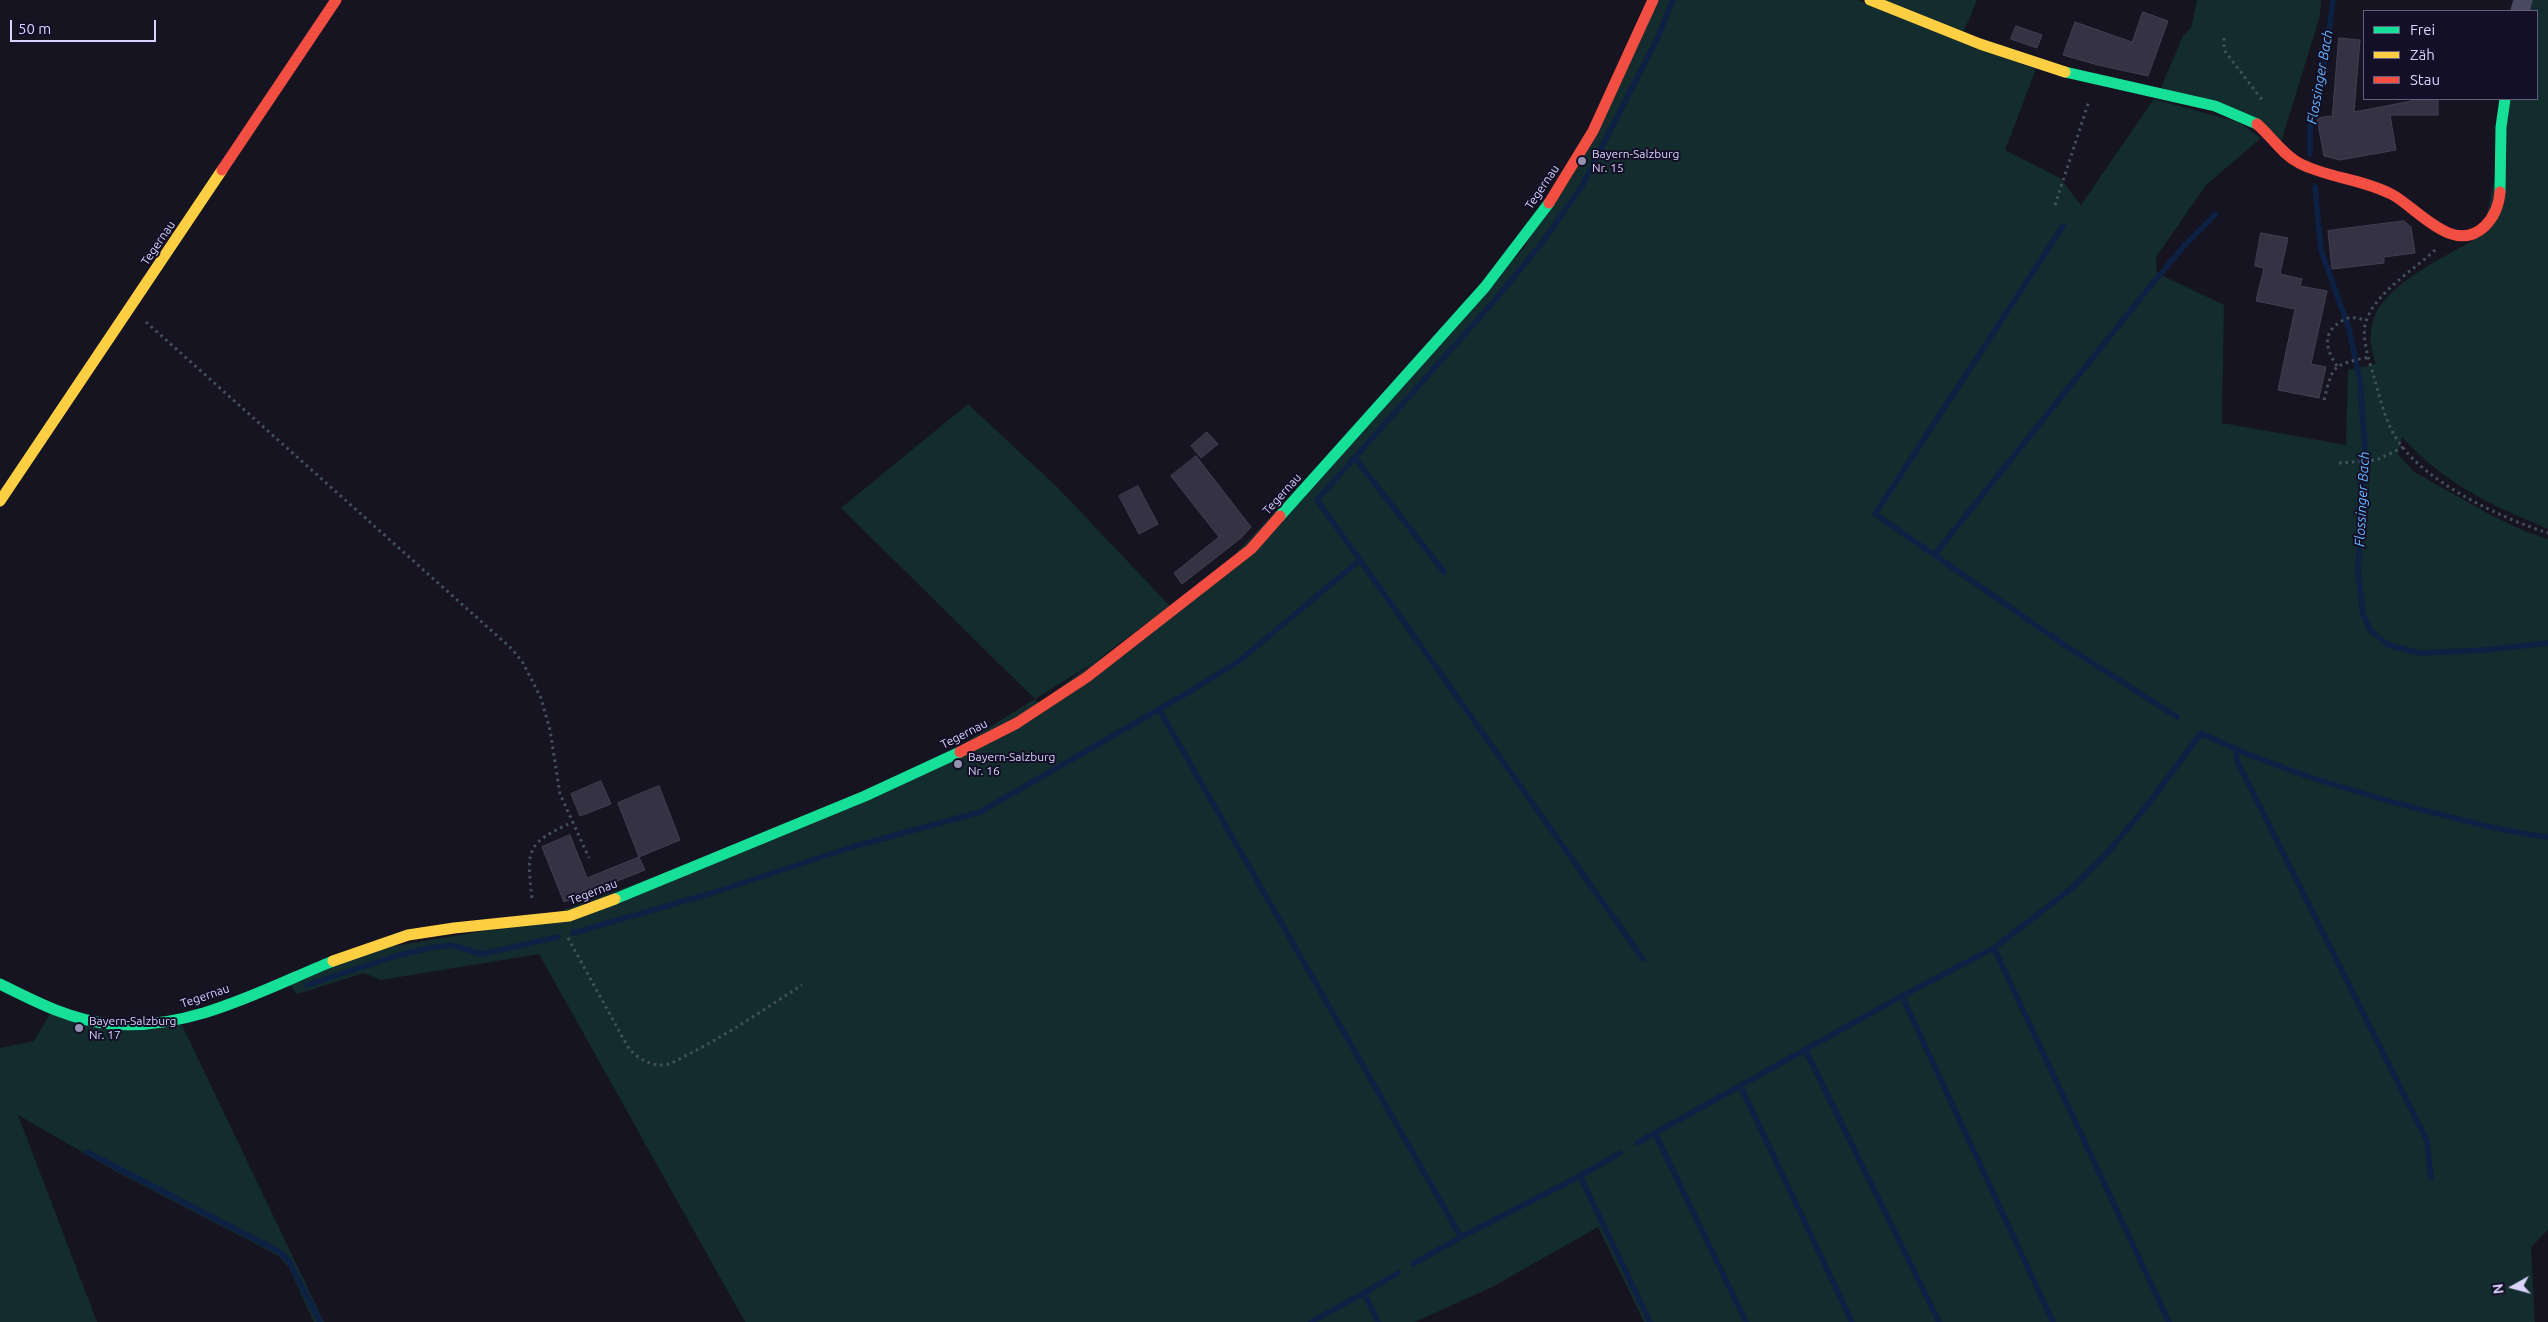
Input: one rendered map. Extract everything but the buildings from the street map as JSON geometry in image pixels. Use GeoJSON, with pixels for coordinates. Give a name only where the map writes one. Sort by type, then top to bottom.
{"type":"FeatureCollection","features":[{"type":"Feature","properties":{"kind":"street","name":"Tegernau"},"geometry":{"type":"LineString","coordinates":[[0,500],[336,0]]}},
{"type":"Feature","properties":{"kind":"street","name":"Tegernau"},"geometry":{"type":"LineString","coordinates":[[0,984],[56,1010],[83,1018],[111,1024],[136,1025],[166,1022],[219,1007],[306,970],[386,941],[420,933],[535,918],[557,918],[585,911],[865,796],[919,772],[1017,723],[1087,677],[1251,549],[1485,287],[1530,230],[1560,187],[1593,131],[1653,0]]}},
{"type":"Feature","properties":{"kind":"street"},"geometry":{"type":"LineString","coordinates":[[1870,0],[1977,45],[2035,64],[2095,80],[2214,106],[2248,119],[2257,124],[2291,159],[2311,168],[2352,179],[2393,195],[2441,230],[2460,236],[2481,230],[2496,210],[2501,181],[2500,130],[2504,100]]}},
{"type":"Feature","properties":{"kind":"path"},"geometry":{"type":"LineString","coordinates":[[2224,38],[2224,50],[2262,99],[2265,110],[2257,124]]}},
{"type":"Feature","properties":{"kind":"path"},"geometry":{"type":"LineString","coordinates":[[2055,205],[2095,80]]}},
{"type":"Feature","properties":{"kind":"path"},"geometry":{"type":"LineString","coordinates":[[2451,234],[2384,295],[2372,308],[2366,320],[2364,328],[2369,357],[2382,407],[2397,440],[2415,463],[2468,498],[2500,515],[2548,534]]}},
{"type":"Feature","properties":{"kind":"path"},"geometry":{"type":"LineString","coordinates":[[130,308],[512,649],[523,663],[541,698],[550,730],[560,794],[589,858]]}},
{"type":"Feature","properties":{"kind":"path"},"geometry":{"type":"LineString","coordinates":[[2338,366],[2327,347],[2328,336],[2334,326],[2341,320],[2352,316],[2366,320]]}},
{"type":"Feature","properties":{"kind":"path"},"geometry":{"type":"LineString","coordinates":[[2324,400],[2331,373],[2338,366],[2369,357]]}},
{"type":"Feature","properties":{"kind":"path"},"geometry":{"type":"LineString","coordinates":[[2339,463],[2370,462],[2403,447]]}},
{"type":"Feature","properties":{"kind":"path"},"geometry":{"type":"LineString","coordinates":[[535,918],[529,877],[530,856],[534,846],[542,836],[573,822]]}},
{"type":"Feature","properties":{"kind":"path"},"geometry":{"type":"LineString","coordinates":[[557,918],[629,1049],[637,1058],[651,1063],[662,1065],[674,1062],[717,1039],[802,984]]}},
{"type":"Feature","properties":{"kind":"green space"},"geometry":{"type":"Polygon","coordinates":[[[1659,0],[1857,0],[2036,69],[2005,150],[2060,178],[2081,205],[2154,99],[2238,122],[2261,138],[2206,185],[2156,257],[2157,273],[2224,305],[2222,423],[2346,445],[2348,370],[2376,364],[2371,330],[2374,318],[2381,305],[2392,293],[2421,270],[2483,235],[2510,100],[2538,100],[2538,10],[2524,10],[2527,0],[2548,0],[2548,529],[2506,511],[2469,492],[2435,468],[2402,437],[2398,454],[2414,472],[2489,514],[2524,531],[2548,539],[2548,1230],[2531,1247],[2535,1322],[1644,1322],[1598,1227],[1492,1287],[1415,1322],[745,1322],[539,954],[381,980],[364,973],[297,994],[289,984],[371,950],[525,924],[882,794],[1188,604],[1524,248],[1659,0]]]}},
{"type":"Feature","properties":{"kind":"green space"},"geometry":{"type":"Polygon","coordinates":[[[1882,0],[1977,0],[1963,33],[1882,0]]]}},
{"type":"Feature","properties":{"kind":"green space"},"geometry":{"type":"Polygon","coordinates":[[[2197,0],[2321,0],[2320,16],[2281,142],[2161,87],[2183,36],[2191,28],[2197,0]]]}},
{"type":"Feature","properties":{"kind":"green space"},"geometry":{"type":"Polygon","coordinates":[[[968,404],[1057,487],[1170,606],[1039,703],[841,508],[968,404]]]}},
{"type":"Feature","properties":{"kind":"green space"},"geometry":{"type":"Polygon","coordinates":[[[50,1014],[182,1025],[324,1322],[314,1322],[289,1268],[279,1256],[113,1170],[18,1115],[97,1322],[0,1322],[0,1048],[34,1041],[50,1014]]]}},
{"type":"Feature","properties":{"kind":"waterway"},"geometry":{"type":"LineString","coordinates":[[573,933],[712,893],[852,847],[980,812],[1189,692],[1239,661],[1360,560],[1317,500],[1494,301],[1541,244],[1582,186],[1658,37],[1673,0]]}},
{"type":"Feature","properties":{"kind":"waterway","name":"Flossinger Bach"},"geometry":{"type":"LineString","coordinates":[[2310,154],[2310,125],[2326,54],[2333,0]]}},
{"type":"Feature","properties":{"kind":"waterway","name":"Flossinger Bach"},"geometry":{"type":"LineString","coordinates":[[2315,187],[2321,250],[2349,329],[2360,381],[2365,446],[2358,572],[2363,614],[2370,630],[2388,645],[2420,653],[2485,650],[2548,643]]}},
{"type":"Feature","properties":{"kind":"waterway"},"geometry":{"type":"LineString","coordinates":[[1934,555],[2152,284],[2185,245],[2215,215]]}},
{"type":"Feature","properties":{"kind":"waterway"},"geometry":{"type":"LineString","coordinates":[[2063,226],[1875,514],[2066,646],[2177,717]]}},
{"type":"Feature","properties":{"kind":"waterway"},"geometry":{"type":"LineString","coordinates":[[1355,458],[1444,572]]}},
{"type":"Feature","properties":{"kind":"waterway"},"geometry":{"type":"LineString","coordinates":[[1360,560],[1643,959]]}},
{"type":"Feature","properties":{"kind":"waterway"},"geometry":{"type":"LineString","coordinates":[[1159,709],[1461,1237],[1413,1264]]}},
{"type":"Feature","properties":{"kind":"waterway"},"geometry":{"type":"LineString","coordinates":[[1637,1143],[1902,996],[1994,948],[2072,888],[2108,852],[2149,803],[2201,733],[2281,767],[2363,793],[2483,825],[2548,837]]}},
{"type":"Feature","properties":{"kind":"waterway"},"geometry":{"type":"LineString","coordinates":[[2236,750],[2237,761],[2427,1141],[2431,1178]]}},
{"type":"Feature","properties":{"kind":"waterway"},"geometry":{"type":"LineString","coordinates":[[307,985],[396,956],[429,948],[451,945],[482,954],[558,937]]}},
{"type":"Feature","properties":{"kind":"waterway"},"geometry":{"type":"LineString","coordinates":[[1994,948],[2169,1322]]}},
{"type":"Feature","properties":{"kind":"waterway"},"geometry":{"type":"LineString","coordinates":[[1902,996],[2053,1322]]}},
{"type":"Feature","properties":{"kind":"waterway"},"geometry":{"type":"LineString","coordinates":[[1805,1049],[1939,1322]]}},
{"type":"Feature","properties":{"kind":"waterway"},"geometry":{"type":"LineString","coordinates":[[1740,1085],[1852,1322]]}},
{"type":"Feature","properties":{"kind":"waterway"},"geometry":{"type":"LineString","coordinates":[[1655,1133],[1746,1322]]}},
{"type":"Feature","properties":{"kind":"waterway"},"geometry":{"type":"LineString","coordinates":[[87,1152],[278,1251],[289,1261],[320,1322]]}},
{"type":"Feature","properties":{"kind":"waterway"},"geometry":{"type":"LineString","coordinates":[[1620,1153],[1580,1176],[1650,1322]]}},
{"type":"Feature","properties":{"kind":"waterway"},"geometry":{"type":"LineString","coordinates":[[1461,1237],[1580,1176]]}},
{"type":"Feature","properties":{"kind":"waterway"},"geometry":{"type":"LineString","coordinates":[[1378,1322],[1364,1293],[1398,1273]]}},
{"type":"Feature","properties":{"kind":"waterway"},"geometry":{"type":"LineString","coordinates":[[1311,1322],[1364,1293]]}},
{"type":"Feature","properties":{"kind":"traffic: fast"},"geometry":{"type":"LineString","coordinates":[[2065,72],[2215,106],[2257,124]]}},
{"type":"Feature","properties":{"kind":"traffic: fast"},"geometry":{"type":"LineString","coordinates":[[2500,192],[2501,127],[2505,100]]}},
{"type":"Feature","properties":{"kind":"traffic: fast"},"geometry":{"type":"LineString","coordinates":[[1280,516],[1485,287],[1549,203]]}},
{"type":"Feature","properties":{"kind":"traffic: fast"},"geometry":{"type":"LineString","coordinates":[[615,899],[865,796],[960,752]]}},
{"type":"Feature","properties":{"kind":"traffic: fast"},"geometry":{"type":"LineString","coordinates":[[0,984],[68,1015],[111,1024],[140,1024],[169,1021],[225,1006],[333,961]]}},
{"type":"Feature","properties":{"kind":"traffic: slow"},"geometry":{"type":"LineString","coordinates":[[1870,0],[1980,44],[2065,72]]}},
{"type":"Feature","properties":{"kind":"traffic: slow"},"geometry":{"type":"LineString","coordinates":[[0,501],[222,170]]}},
{"type":"Feature","properties":{"kind":"traffic: slow"},"geometry":{"type":"LineString","coordinates":[[333,961],[408,935],[454,928],[569,916],[615,899]]}},
{"type":"Feature","properties":{"kind":"traffic: jam"},"geometry":{"type":"LineString","coordinates":[[222,170],[336,0]]}},
{"type":"Feature","properties":{"kind":"traffic: jam"},"geometry":{"type":"LineString","coordinates":[[1549,203],[1593,131],[1653,0]]}},
{"type":"Feature","properties":{"kind":"traffic: jam"},"geometry":{"type":"LineString","coordinates":[[2257,124],[2287,155],[2299,163],[2321,172],[2370,185],[2393,195],[2425,219],[2449,233],[2461,236],[2473,234],[2485,226],[2496,210],[2500,192]]}},
{"type":"Feature","properties":{"kind":"traffic: jam"},"geometry":{"type":"LineString","coordinates":[[960,752],[1017,723],[1087,677],[1251,549],[1280,516]]}},
{"type":"Feature","properties":{"kind":"place","name":"Bayern-Salzburg Nr. 15"},"geometry":{"type":"Point","coordinates":[1582,161]}},
{"type":"Feature","properties":{"kind":"place","name":"Bayern-Salzburg Nr. 16"},"geometry":{"type":"Point","coordinates":[958,764]}},
{"type":"Feature","properties":{"kind":"place","name":"Bayern-Salzburg Nr. 17"},"geometry":{"type":"Point","coordinates":[79,1028]}}]}
